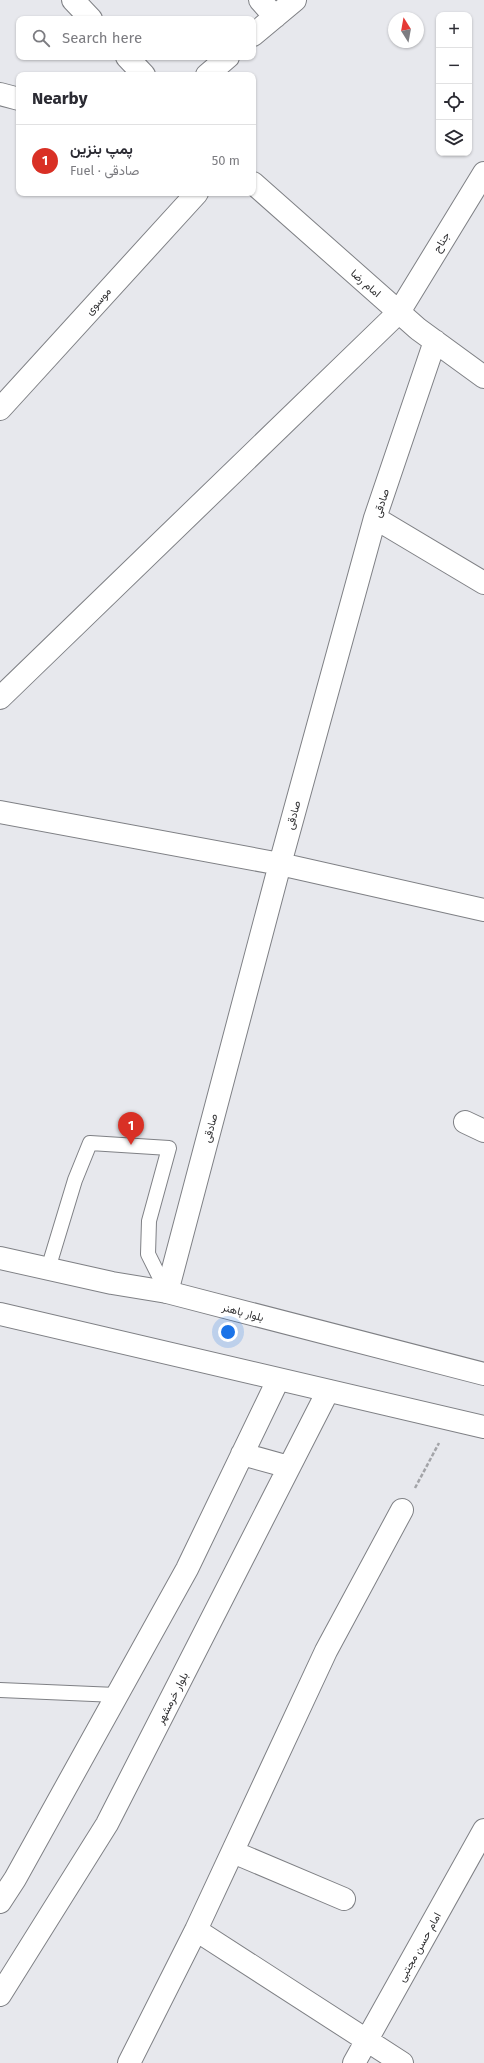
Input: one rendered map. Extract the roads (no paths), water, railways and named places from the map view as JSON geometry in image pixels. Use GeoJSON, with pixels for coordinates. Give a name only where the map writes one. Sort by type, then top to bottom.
{"type":"FeatureCollection","features":[{"type":"Feature","properties":{"kind":"street"},"geometry":{"type":"LineString","coordinates":[[73,0],[88,16]]}},
{"type":"Feature","properties":{"kind":"street"},"geometry":{"type":"LineString","coordinates":[[260,0],[275,17]]}},
{"type":"Feature","properties":{"kind":"street"},"geometry":{"type":"LineString","coordinates":[[256,33],[296,0]]}},
{"type":"Feature","properties":{"kind":"street"},"geometry":{"type":"LineString","coordinates":[[130,60],[141,72]]}},
{"type":"Feature","properties":{"kind":"street"},"geometry":{"type":"LineString","coordinates":[[210,72],[224,60]]}},
{"type":"Feature","properties":{"kind":"street"},"geometry":{"type":"LineString","coordinates":[[0,94],[16,98]]}},
{"type":"Feature","properties":{"kind":"street","name":"جناح"},"geometry":{"type":"LineString","coordinates":[[0,698],[399,312],[484,173]]}},
{"type":"Feature","properties":{"kind":"street","name":"امام رضا"},"geometry":{"type":"LineString","coordinates":[[256,186],[399,312],[484,377]]}},
{"type":"Feature","properties":{"kind":"street","name":"موسوی"},"geometry":{"type":"LineString","coordinates":[[0,409],[194,196]]}},
{"type":"Feature","properties":{"kind":"street","name":"صادقی"},"geometry":{"type":"LineString","coordinates":[[167,1292],[280,864],[375,518],[435,341]]}},
{"type":"Feature","properties":{"kind":"street"},"geometry":{"type":"LineString","coordinates":[[375,518],[484,583]]}},
{"type":"Feature","properties":{"kind":"street"},"geometry":{"type":"LineString","coordinates":[[0,812],[280,864],[484,910]]}},
{"type":"Feature","properties":{"kind":"street","name":"بلوار باهنر"},"geometry":{"type":"LineString","coordinates":[[0,1258],[112,1283],[167,1292],[484,1374]]}},
{"type":"Feature","properties":{"kind":"street"},"geometry":{"type":"LineString","coordinates":[[0,1314],[484,1428]]}},
{"type":"Feature","properties":{"kind":"street"},"geometry":{"type":"LineString","coordinates":[[0,1902],[15,1879],[187,1569],[278,1380]]}},
{"type":"Feature","properties":{"kind":"street","name":"بلوار خرمشهر"},"geometry":{"type":"LineString","coordinates":[[0,1995],[107,1824],[328,1391]]}},
{"type":"Feature","properties":{"kind":"street"},"geometry":{"type":"LineString","coordinates":[[242,1454],[289,1467]]}},
{"type":"Feature","properties":{"kind":"street"},"geometry":{"type":"LineString","coordinates":[[129,2063],[196,1930],[326,1651],[402,1510]]}},
{"type":"Feature","properties":{"kind":"street","name":"امام حسن مجتبی"},"geometry":{"type":"LineString","coordinates":[[354,2063],[484,1830]]}},
{"type":"Feature","properties":{"kind":"street"},"geometry":{"type":"LineString","coordinates":[[233,1852],[344,1899]]}},
{"type":"Feature","properties":{"kind":"street"},"geometry":{"type":"LineString","coordinates":[[196,1930],[402,2063]]}},
{"type":"Feature","properties":{"kind":"lane"},"geometry":{"type":"LineString","coordinates":[[48,1269],[75,1180],[90,1143],[169,1148],[149,1220],[148,1254],[167,1292]]}},
{"type":"Feature","properties":{"kind":"lane"},"geometry":{"type":"LineString","coordinates":[[0,1690],[116,1695]]}},
{"type":"Feature","properties":{"kind":"place","name":"پمپ بنزین"},"geometry":{"type":"Point","coordinates":[131,1145]}}]}
